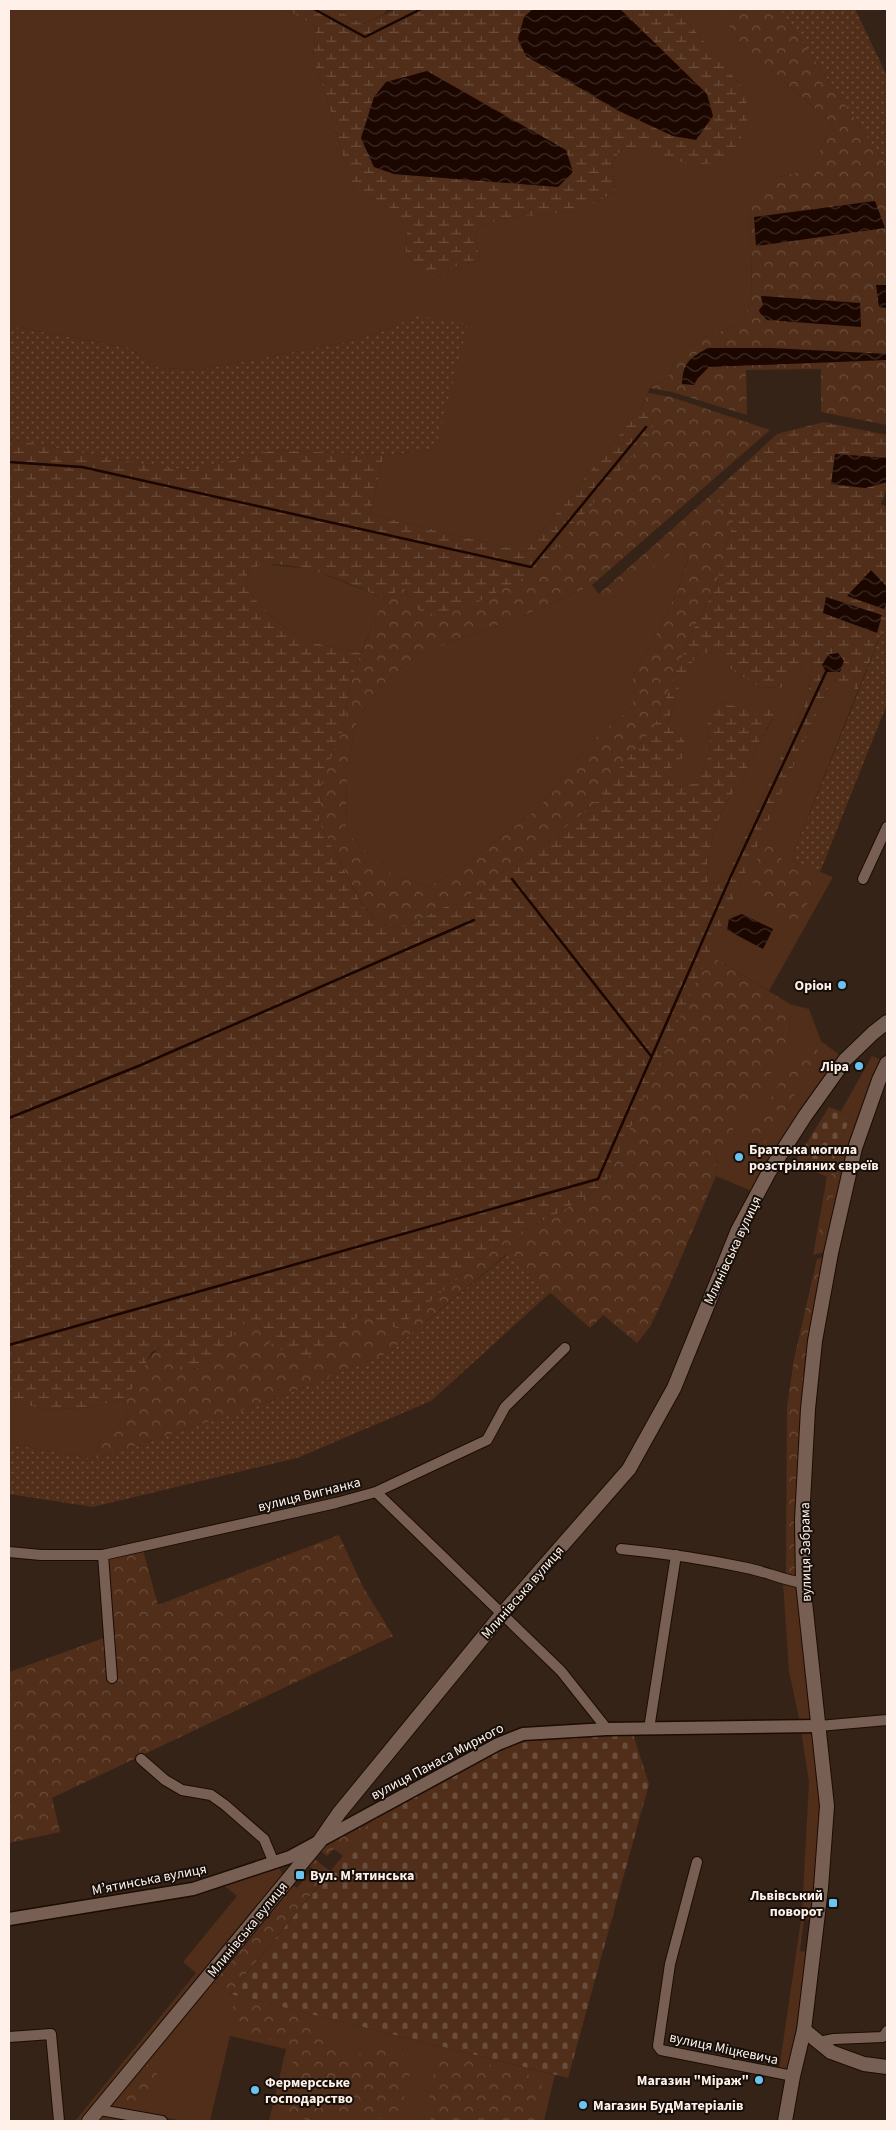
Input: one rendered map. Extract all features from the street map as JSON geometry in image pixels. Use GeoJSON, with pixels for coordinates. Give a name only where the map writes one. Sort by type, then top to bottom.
{"type":"FeatureCollection","features":[{"type":"Feature","properties":{"kind":"main road","name":"Млинівська вулиця"},"geometry":{"type":"LineString","coordinates":[[89,2121],[319,1842],[339,1812],[503,1613],[629,1469],[658,1420],[674,1388],[738,1230],[768,1172],[845,1060],[887,1022]]}},
{"type":"Feature","properties":{"kind":"main road","name":"вулиця Забрама"},"geometry":{"type":"LineString","coordinates":[[785,2121],[804,2030],[821,1888],[827,1806],[803,1583],[802,1520],[808,1409],[815,1341],[831,1253],[855,1148],[883,1083],[887,1063]]}},
{"type":"Feature","properties":{"kind":"main road"},"geometry":{"type":"LineString","coordinates":[[804,2030],[830,2052],[864,2064],[887,2067]]}},
{"type":"Feature","properties":{"kind":"street"},"geometry":{"type":"LineString","coordinates":[[863,879],[887,827]]}},
{"type":"Feature","properties":{"kind":"street","name":"вулиця Вигнанка"},"geometry":{"type":"LineString","coordinates":[[9,1552],[41,1555],[103,1556],[336,1503],[376,1492],[486,1440],[505,1407],[565,1348]]}},
{"type":"Feature","properties":{"kind":"street"},"geometry":{"type":"LineString","coordinates":[[376,1492],[561,1671],[607,1730]]}},
{"type":"Feature","properties":{"kind":"street"},"geometry":{"type":"LineString","coordinates":[[621,1549],[676,1555],[750,1569],[784,1580],[803,1583]]}},
{"type":"Feature","properties":{"kind":"street"},"geometry":{"type":"LineString","coordinates":[[649,1729],[676,1555]]}},
{"type":"Feature","properties":{"kind":"street"},"geometry":{"type":"LineString","coordinates":[[103,1556],[112,1678]]}},
{"type":"Feature","properties":{"kind":"street"},"geometry":{"type":"LineString","coordinates":[[819,1726],[887,1720]]}},
{"type":"Feature","properties":{"kind":"street","name":"вулиця Панаса Мирного"},"geometry":{"type":"LineString","coordinates":[[319,1842],[498,1744],[523,1734],[607,1730],[819,1726]]}},
{"type":"Feature","properties":{"kind":"street"},"geometry":{"type":"LineString","coordinates":[[141,1759],[165,1780],[182,1790],[211,1795],[225,1805],[264,1839],[274,1863]]}},
{"type":"Feature","properties":{"kind":"street","name":"Мʼятинська вулиця"},"geometry":{"type":"LineString","coordinates":[[9,1919],[193,1889],[274,1863],[319,1842]]}},
{"type":"Feature","properties":{"kind":"street","name":"вулиця Міцкевича"},"geometry":{"type":"LineString","coordinates":[[696,1862],[670,1964],[658,2046],[661,2050],[793,2076]]}},
{"type":"Feature","properties":{"kind":"street"},"geometry":{"type":"LineString","coordinates":[[819,2042],[834,2039],[883,2037],[887,2031]]}},
{"type":"Feature","properties":{"kind":"street"},"geometry":{"type":"LineString","coordinates":[[9,2037],[51,2034],[59,2121]]}},
{"type":"Feature","properties":{"kind":"street"},"geometry":{"type":"LineString","coordinates":[[100,2110],[162,2121]]}},
{"type":"Feature","properties":{"kind":"green space"},"geometry":{"type":"Polygon","coordinates":[[[11,9],[285,9],[316,26],[313,60],[326,95],[355,191],[393,209],[407,228],[406,253],[429,281],[460,264],[480,260],[475,236],[479,227],[501,219],[580,211],[615,192],[612,161],[623,148],[644,149],[689,165],[745,91],[677,9],[717,9],[740,42],[833,124],[811,169],[767,180],[750,198],[752,299],[741,324],[693,341],[676,357],[668,378],[650,388],[641,408],[525,552],[370,514],[384,455],[435,450],[416,317],[386,330],[342,343],[198,370],[159,368],[129,348],[9,326],[9,15],[11,9]]]}},
{"type":"Feature","properties":{"kind":"green space"},"geometry":{"type":"Polygon","coordinates":[[[285,9],[335,9],[363,24],[397,9],[533,9],[524,17],[526,56],[617,110],[673,136],[707,94],[620,9],[677,9],[745,91],[749,115],[739,144],[715,163],[689,165],[644,149],[623,148],[612,161],[615,192],[580,211],[501,219],[479,227],[475,236],[480,260],[460,264],[429,281],[406,253],[407,228],[393,209],[355,191],[326,95],[313,60],[316,26],[285,9]],[[374,167],[394,174],[558,187],[374,167]]]}},
{"type":"Feature","properties":{"kind":"green space"},"geometry":{"type":"Polygon","coordinates":[[[335,9],[387,9],[384,14],[363,24],[335,9]]]}},
{"type":"Feature","properties":{"kind":"green space"},"geometry":{"type":"Polygon","coordinates":[[[717,9],[780,9],[887,166],[887,425],[821,412],[821,369],[746,370],[747,415],[672,392],[650,388],[668,378],[676,357],[693,341],[741,324],[752,299],[750,198],[767,180],[811,169],[833,124],[740,42],[717,9]]]}},
{"type":"Feature","properties":{"kind":"green space"},"geometry":{"type":"Polygon","coordinates":[[[780,9],[855,9],[887,76],[887,166],[780,9]]]}},
{"type":"Feature","properties":{"kind":"green space"},"geometry":{"type":"Polygon","coordinates":[[[416,316],[468,324],[435,450],[384,455],[273,450],[193,470],[159,467],[9,439],[9,326],[129,348],[159,368],[198,370],[342,343],[386,330],[416,316]]]}},
{"type":"Feature","properties":{"kind":"green space"},"geometry":{"type":"Polygon","coordinates":[[[648,393],[671,397],[770,430],[592,585],[525,615],[419,654],[383,684],[357,719],[347,768],[346,833],[389,872],[428,887],[461,868],[539,808],[594,739],[633,706],[633,675],[655,637],[678,590],[688,559],[683,545],[606,603],[599,594],[712,494],[734,520],[715,588],[692,632],[653,729],[616,772],[599,800],[545,844],[514,863],[481,889],[402,928],[379,923],[361,902],[319,822],[322,779],[343,730],[351,678],[384,598],[404,588],[412,603],[478,602],[653,423],[641,408],[648,393]]]}},
{"type":"Feature","properties":{"kind":"green space"},"geometry":{"type":"Polygon","coordinates":[[[641,408],[653,423],[652,432],[538,570],[478,602],[426,617],[412,603],[404,588],[384,598],[335,578],[299,567],[264,565],[249,569],[246,581],[250,591],[262,607],[284,627],[319,644],[361,653],[351,679],[343,730],[322,779],[319,822],[361,903],[379,923],[402,928],[481,889],[514,863],[545,844],[599,800],[616,772],[653,729],[692,632],[715,588],[734,520],[712,494],[777,434],[824,422],[887,435],[887,458],[835,454],[865,488],[887,482],[887,488],[881,504],[887,507],[887,587],[871,571],[884,609],[887,601],[887,620],[858,690],[832,680],[605,1184],[564,1210],[506,1239],[398,1328],[380,1324],[365,1313],[352,1321],[331,1348],[302,1359],[271,1345],[257,1321],[238,1326],[216,1358],[210,1363],[193,1369],[180,1370],[162,1345],[151,1353],[134,1386],[123,1399],[92,1407],[50,1410],[9,1401],[9,439],[159,467],[193,470],[273,450],[384,455],[370,514],[525,552],[641,408]],[[714,652],[697,654],[679,688],[667,725],[683,739],[690,754],[678,760],[666,774],[677,787],[697,783],[706,764],[710,743],[706,714],[721,702],[744,709],[773,705],[773,718],[757,745],[741,782],[726,803],[714,830],[707,863],[708,886],[721,881],[732,865],[806,702],[813,668],[809,665],[798,671],[781,688],[759,687],[731,669],[714,652]]]}},
{"type":"Feature","properties":{"kind":"green space"},"geometry":{"type":"Polygon","coordinates":[[[682,544],[688,558],[678,590],[655,637],[633,675],[633,706],[594,739],[539,808],[461,868],[428,887],[389,872],[346,833],[347,768],[357,719],[383,684],[419,654],[525,615],[592,585],[606,603],[682,544]]]}},
{"type":"Feature","properties":{"kind":"green space"},"geometry":{"type":"Polygon","coordinates":[[[261,564],[311,569],[384,598],[361,653],[319,644],[295,634],[273,618],[255,598],[248,588],[246,581],[249,569],[261,564]]]}},
{"type":"Feature","properties":{"kind":"green space"},"geometry":{"type":"Polygon","coordinates":[[[887,620],[887,704],[820,872],[791,860],[887,620]]]}},
{"type":"Feature","properties":{"kind":"green space"},"geometry":{"type":"Polygon","coordinates":[[[714,652],[731,669],[759,687],[781,688],[798,671],[809,664],[813,668],[806,702],[732,865],[721,881],[708,886],[707,863],[714,830],[726,803],[741,782],[757,745],[773,719],[721,702],[706,714],[710,743],[706,764],[697,783],[677,787],[666,774],[678,760],[683,739],[667,725],[679,688],[697,654],[714,652]]]}},
{"type":"Feature","properties":{"kind":"green space"},"geometry":{"type":"Polygon","coordinates":[[[832,680],[858,690],[791,860],[833,877],[769,991],[708,954],[832,680]]]}},
{"type":"Feature","properties":{"kind":"green space"},"geometry":{"type":"Polygon","coordinates":[[[771,842],[780,849],[782,863],[797,871],[815,887],[801,917],[786,924],[768,912],[751,880],[755,862],[771,842]]]}},
{"type":"Feature","properties":{"kind":"green space"},"geometry":{"type":"Polygon","coordinates":[[[708,954],[790,1004],[789,1037],[774,1069],[715,1156],[716,1176],[650,1327],[637,1343],[603,1315],[590,1328],[507,1254],[388,1353],[260,1405],[95,1459],[100,1441],[129,1417],[123,1399],[150,1357],[162,1345],[180,1370],[193,1369],[210,1363],[216,1358],[238,1326],[257,1321],[271,1345],[331,1348],[352,1321],[365,1313],[380,1324],[421,1309],[506,1239],[564,1210],[605,1184],[708,954]]]}},
{"type":"Feature","properties":{"kind":"green space"},"geometry":{"type":"Polygon","coordinates":[[[790,1004],[809,1009],[821,1041],[842,1057],[754,1192],[716,1176],[715,1156],[789,1037],[790,1004]]]}},
{"type":"Feature","properties":{"kind":"green space"},"geometry":{"type":"Polygon","coordinates":[[[808,1046],[817,1049],[820,1054],[761,1149],[750,1146],[750,1134],[788,1069],[808,1046]]]}},
{"type":"Feature","properties":{"kind":"green space"},"geometry":{"type":"Polygon","coordinates":[[[872,1056],[882,1060],[825,1252],[813,1255],[827,1177],[851,1115],[841,1111],[872,1056]]]}},
{"type":"Feature","properties":{"kind":"green space"},"geometry":{"type":"Polygon","coordinates":[[[829,1107],[851,1115],[827,1177],[795,1162],[829,1107]]]}},
{"type":"Feature","properties":{"kind":"green space"},"geometry":{"type":"Polygon","coordinates":[[[834,1171],[838,1174],[821,1248],[816,1247],[829,1178],[834,1171]]]}},
{"type":"Feature","properties":{"kind":"green space"},"geometry":{"type":"Polygon","coordinates":[[[508,1254],[551,1292],[431,1401],[297,1458],[93,1507],[9,1494],[9,1444],[95,1459],[260,1405],[388,1353],[508,1254]]]}},
{"type":"Feature","properties":{"kind":"green space"},"geometry":{"type":"Polygon","coordinates":[[[824,1257],[797,1579],[786,1578],[787,1407],[794,1359],[817,1259],[824,1257]]]}},
{"type":"Feature","properties":{"kind":"green space"},"geometry":{"type":"Polygon","coordinates":[[[123,1399],[129,1417],[100,1441],[95,1459],[9,1444],[9,1401],[50,1410],[92,1407],[123,1399]]]}},
{"type":"Feature","properties":{"kind":"green space"},"geometry":{"type":"Polygon","coordinates":[[[339,1535],[362,1585],[393,1636],[52,1798],[60,1832],[9,1843],[9,1672],[115,1634],[108,1559],[143,1550],[158,1605],[339,1535]]]}},
{"type":"Feature","properties":{"kind":"green space"},"geometry":{"type":"Polygon","coordinates":[[[783,1583],[798,1585],[812,1722],[800,1723],[789,1671],[783,1583]]]}},
{"type":"Feature","properties":{"kind":"green space"},"geometry":{"type":"Polygon","coordinates":[[[801,1730],[813,1730],[821,1806],[812,1920],[804,1919],[800,1951],[808,1952],[798,2029],[788,2072],[779,2070],[802,1913],[809,1782],[801,1730]]]}},
{"type":"Feature","properties":{"kind":"green space"},"geometry":{"type":"Polygon","coordinates":[[[633,1734],[649,1784],[568,2078],[230,1994],[373,1819],[499,1748],[524,1738],[633,1734]]]}},
{"type":"Feature","properties":{"kind":"green space"},"geometry":{"type":"Polygon","coordinates":[[[373,1819],[343,1856],[334,1849],[327,1856],[318,1849],[373,1819]]]}},
{"type":"Feature","properties":{"kind":"green space"},"geometry":{"type":"Polygon","coordinates":[[[312,1857],[330,1871],[230,1994],[211,1979],[290,1883],[297,1888],[313,1869],[306,1863],[312,1857]]]}},
{"type":"Feature","properties":{"kind":"green space"},"geometry":{"type":"Polygon","coordinates":[[[275,1867],[280,1869],[282,1873],[281,1882],[84,2121],[75,2121],[196,1973],[183,1962],[237,1896],[222,1884],[275,1867]]]}},
{"type":"Feature","properties":{"kind":"green space"},"geometry":{"type":"Polygon","coordinates":[[[211,1979],[230,1994],[555,2075],[544,2121],[269,2121],[286,2049],[230,2036],[210,2121],[183,2121],[106,2107],[211,1979]]]}},
{"type":"Feature","properties":{"kind":"green space"},"geometry":{"type":"Polygon","coordinates":[[[246,2002],[324,2024],[330,2044],[350,2060],[380,2041],[399,2051],[406,2060],[409,2076],[405,2095],[393,2118],[365,2119],[342,2111],[312,2121],[291,2116],[283,2100],[297,2047],[241,2032],[232,2016],[233,2005],[246,2002]]]}},
{"type":"Feature","properties":{"kind":"green space"},"geometry":{"type":"Polygon","coordinates":[[[441,2052],[529,2075],[541,2081],[543,2094],[535,2121],[431,2121],[431,2086],[441,2052]]]}},
{"type":"Feature","properties":{"kind":"green space"},"geometry":{"type":"Polygon","coordinates":[[[154,2057],[157,2076],[152,2089],[144,2099],[134,2103],[126,2103],[120,2098],[154,2057]]]}},
{"type":"Feature","properties":{"kind":"green space"},"geometry":{"type":"Polygon","coordinates":[[[101,2114],[141,2121],[95,2121],[101,2114]]]}},
{"type":"Feature","properties":{"kind":"water"},"geometry":{"type":"Polygon","coordinates":[[[533,9],[620,9],[707,94],[713,116],[696,140],[673,136],[617,110],[526,56],[518,39],[524,17],[533,9]]]}},
{"type":"Feature","properties":{"kind":"water"},"geometry":{"type":"Polygon","coordinates":[[[427,71],[566,150],[573,172],[558,187],[394,174],[374,167],[361,138],[374,97],[386,82],[427,71]]]}},
{"type":"Feature","properties":{"kind":"water"},"geometry":{"type":"Polygon","coordinates":[[[875,201],[885,228],[756,246],[754,217],[875,201]]]}},
{"type":"Feature","properties":{"kind":"water"},"geometry":{"type":"Polygon","coordinates":[[[876,285],[887,285],[887,308],[879,307],[876,285]]]}},
{"type":"Feature","properties":{"kind":"water"},"geometry":{"type":"Polygon","coordinates":[[[761,296],[860,303],[861,327],[767,320],[759,310],[763,305],[761,296]]]}},
{"type":"Feature","properties":{"kind":"water"},"geometry":{"type":"Polygon","coordinates":[[[708,348],[771,348],[887,354],[887,360],[709,367],[694,385],[682,384],[686,366],[692,358],[708,348]]]}},
{"type":"Feature","properties":{"kind":"water"},"geometry":{"type":"Polygon","coordinates":[[[835,454],[887,458],[887,482],[865,488],[831,484],[835,454]]]}},
{"type":"Feature","properties":{"kind":"water"},"geometry":{"type":"Polygon","coordinates":[[[871,570],[887,587],[887,601],[884,609],[847,596],[871,570]]]}},
{"type":"Feature","properties":{"kind":"water"},"geometry":{"type":"Polygon","coordinates":[[[826,597],[882,615],[877,633],[823,613],[826,597]]]}},
{"type":"Feature","properties":{"kind":"water"},"geometry":{"type":"Polygon","coordinates":[[[838,653],[844,661],[840,672],[826,672],[822,665],[829,654],[838,653]]]}},
{"type":"Feature","properties":{"kind":"water"},"geometry":{"type":"Polygon","coordinates":[[[742,914],[773,929],[763,949],[727,930],[729,919],[742,914]]]}},
{"type":"Feature","properties":{"kind":"waterway"},"geometry":{"type":"LineString","coordinates":[[314,9],[365,37],[421,9]]}},
{"type":"Feature","properties":{"kind":"waterway"},"geometry":{"type":"LineString","coordinates":[[9,462],[82,467],[531,567],[646,427]]}},
{"type":"Feature","properties":{"kind":"waterway"},"geometry":{"type":"LineString","coordinates":[[9,1345],[598,1179],[730,878],[826,672]]}},
{"type":"Feature","properties":{"kind":"waterway"},"geometry":{"type":"LineString","coordinates":[[512,879],[651,1056]]}},
{"type":"Feature","properties":{"kind":"waterway"},"geometry":{"type":"LineString","coordinates":[[9,1118],[141,1065],[474,920]]}},
{"type":"Feature","properties":{"kind":"place","name":"Оріон"},"geometry":{"type":"Point","coordinates":[842,985]}},
{"type":"Feature","properties":{"kind":"place","name":"Ліра"},"geometry":{"type":"Point","coordinates":[859,1066]}},
{"type":"Feature","properties":{"kind":"place","name":"Братська могила розстріляних євреїв"},"geometry":{"type":"Point","coordinates":[739,1157]}},
{"type":"Feature","properties":{"kind":"place","name":"Вул. М'ятинська"},"geometry":{"type":"Point","coordinates":[300,1875]}},
{"type":"Feature","properties":{"kind":"place","name":"Львівський поворот"},"geometry":{"type":"Point","coordinates":[833,1903]}},
{"type":"Feature","properties":{"kind":"place","name":"Магазин \"Міраж\""},"geometry":{"type":"Point","coordinates":[759,2080]}},
{"type":"Feature","properties":{"kind":"place","name":"Фермерсське господарство"},"geometry":{"type":"Point","coordinates":[255,2090]}},
{"type":"Feature","properties":{"kind":"place","name":"Магазин БудМатеріалів"},"geometry":{"type":"Point","coordinates":[583,2105]}}]}
